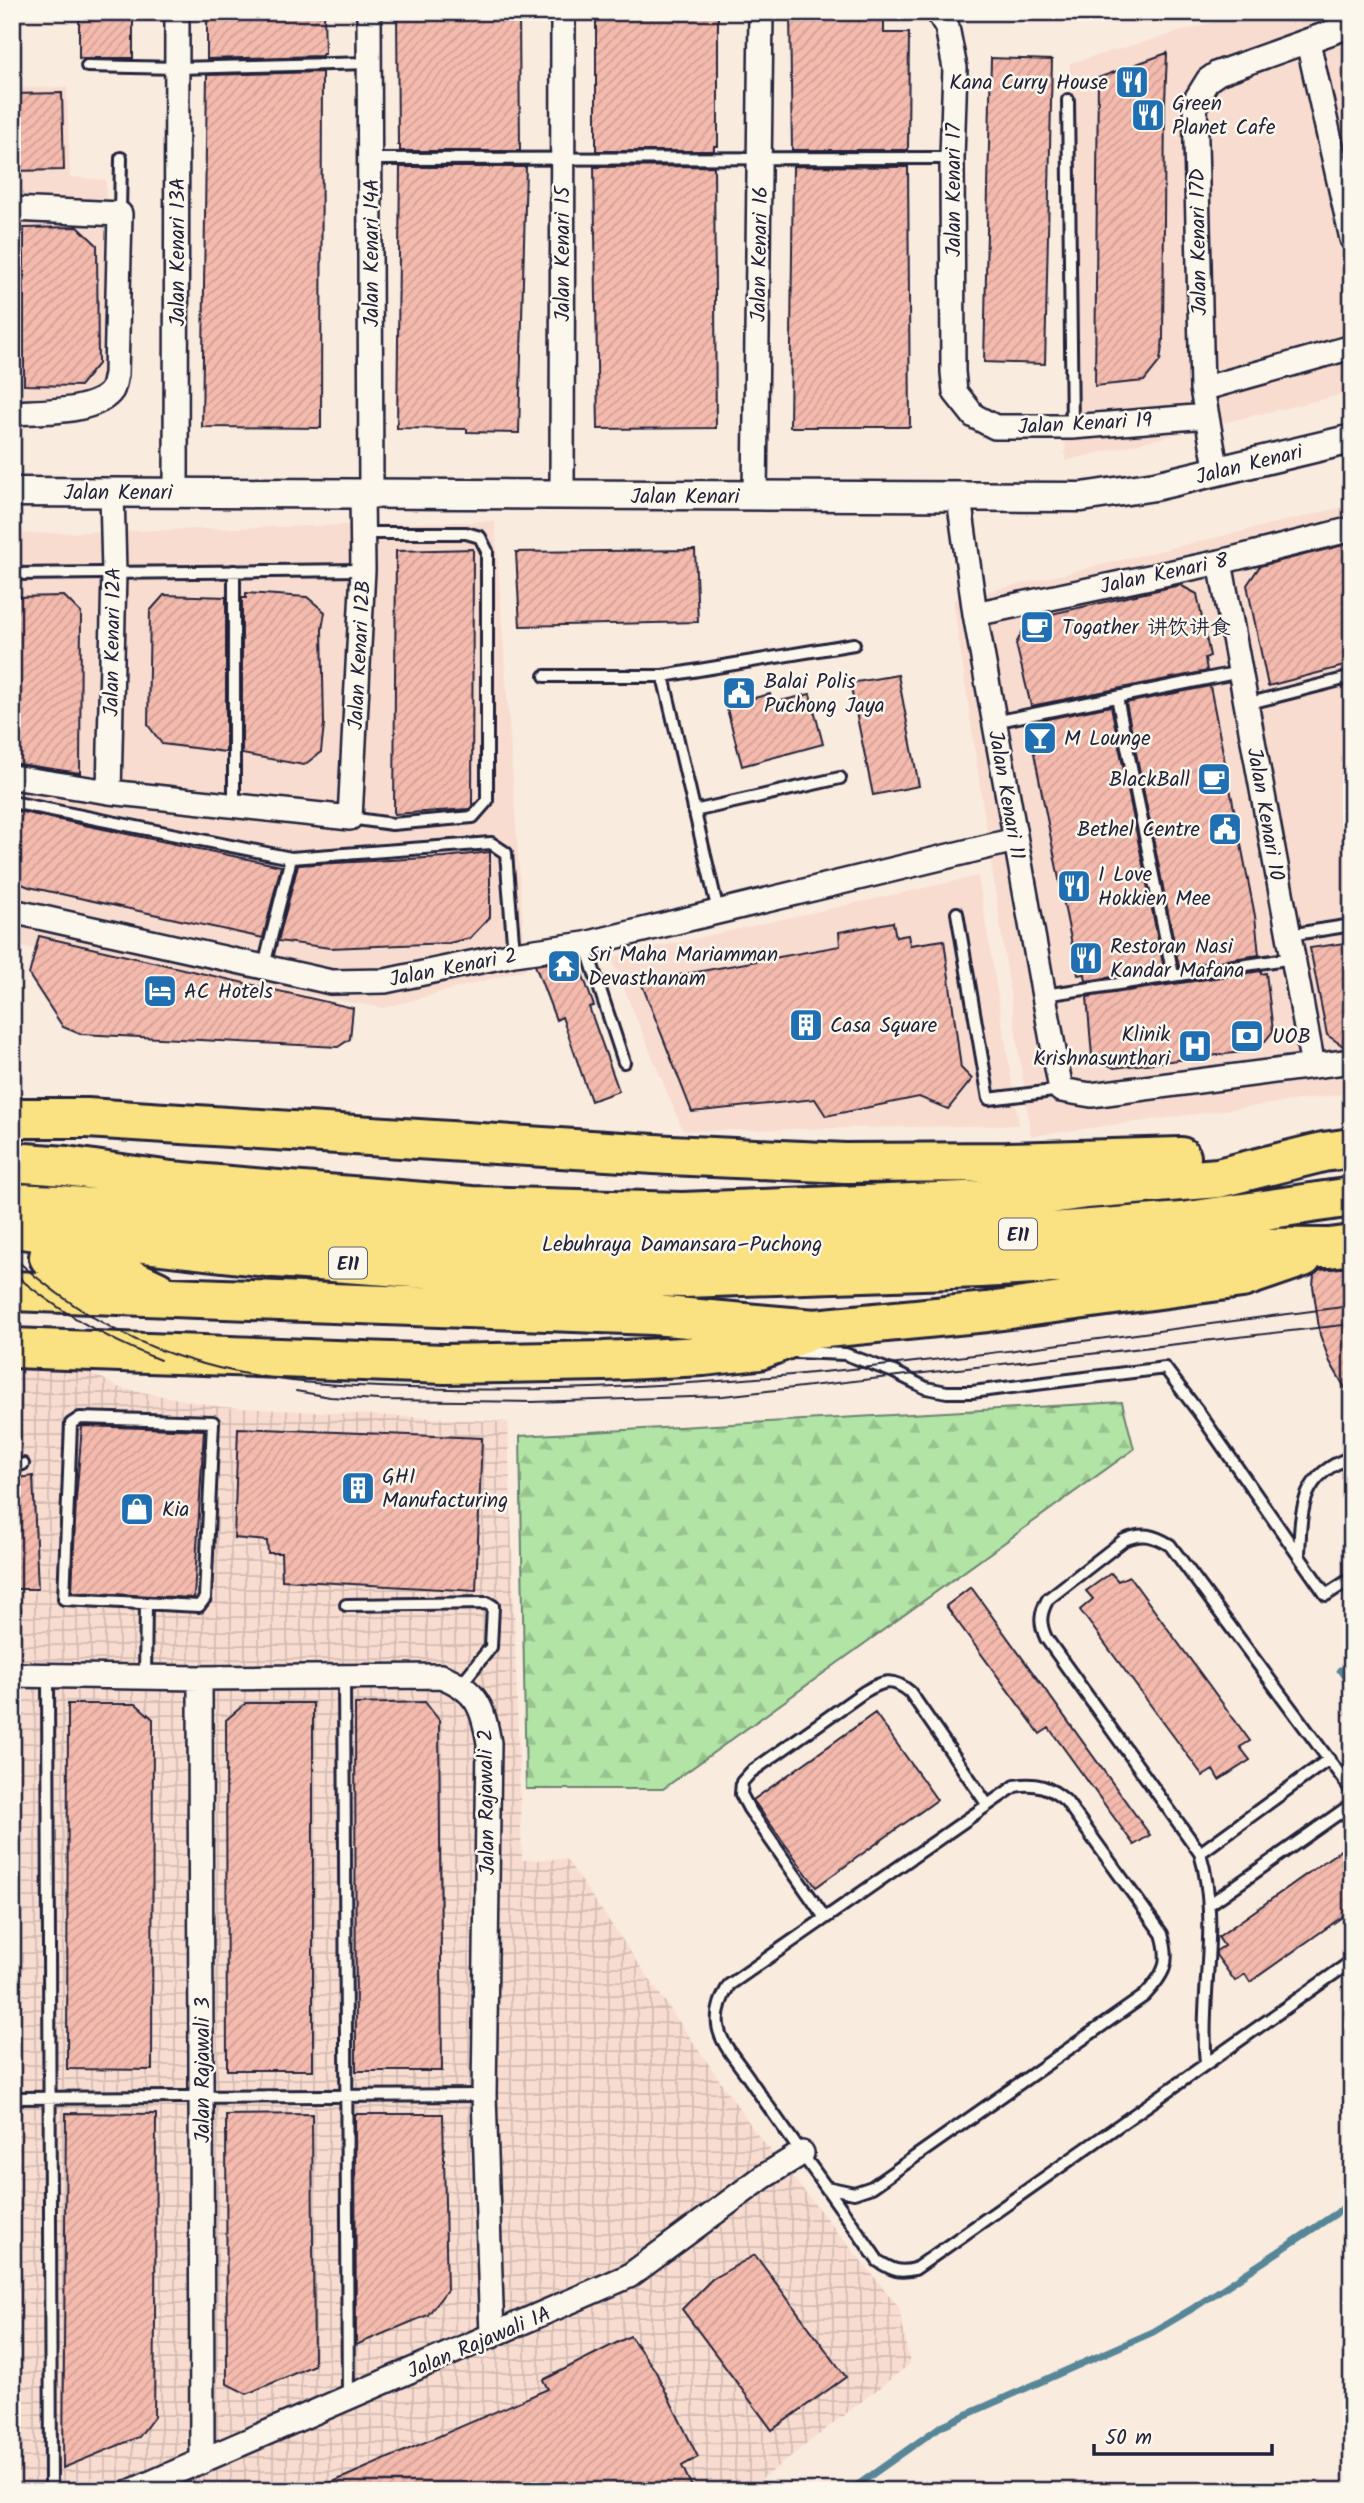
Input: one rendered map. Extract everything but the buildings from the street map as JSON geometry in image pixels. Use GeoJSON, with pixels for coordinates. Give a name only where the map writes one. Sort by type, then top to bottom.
{"type":"FeatureCollection","features":[{"type":"Feature","properties":{"kind":"highway"},"geometry":{"type":"LineString","coordinates":[[12,1093],[87,1118]]}},
{"type":"Feature","properties":{"kind":"highway"},"geometry":{"type":"LineString","coordinates":[[12,1118],[87,1118],[670,1155],[845,1163],[1007,1162],[1338,1150]]}},
{"type":"Feature","properties":{"kind":"highway"},"geometry":{"type":"LineString","coordinates":[[12,1163],[66,1166],[171,1181],[472,1206],[682,1212],[1014,1199],[1086,1189],[1218,1178],[1338,1150]]}},
{"type":"Feature","properties":{"kind":"highway"},"geometry":{"type":"LineString","coordinates":[[1014,1199],[1069,1208],[1352,1196]]}},
{"type":"Feature","properties":{"kind":"highway","name":"Lebuhraya Damansara–Puchong"},"geometry":{"type":"LineString","coordinates":[[12,1228],[290,1259],[471,1272],[683,1262],[850,1243],[1013,1235],[1182,1222],[1352,1196]]}},
{"type":"Feature","properties":{"kind":"highway","name":"Lebuhraya Damansara–Puchong"},"geometry":{"type":"LineString","coordinates":[[12,1203],[60,1205],[683,1262],[981,1268],[1104,1261],[1217,1247],[1340,1247]]}},
{"type":"Feature","properties":{"kind":"highway"},"geometry":{"type":"LineString","coordinates":[[12,1291],[653,1315],[815,1329],[987,1312],[1242,1278],[1340,1247]]}},
{"type":"Feature","properties":{"kind":"highway"},"geometry":{"type":"LineString","coordinates":[[12,1252],[99,1264],[172,1298]]}},
{"type":"Feature","properties":{"kind":"highway"},"geometry":{"type":"LineString","coordinates":[[12,1348],[445,1364],[604,1361],[760,1350],[815,1329]]}},
{"type":"Feature","properties":{"kind":"street","name":"Jalan Kenari 13A"},"geometry":{"type":"LineString","coordinates":[[176,493],[177,12]]}},
{"type":"Feature","properties":{"kind":"street","name":"Jalan Kenari 14A"},"geometry":{"type":"LineString","coordinates":[[367,493],[369,12]]}},
{"type":"Feature","properties":{"kind":"street","name":"Jalan Kenari 15"},"geometry":{"type":"LineString","coordinates":[[562,496],[563,12]]}},
{"type":"Feature","properties":{"kind":"street","name":"Jalan Kenari 16"},"geometry":{"type":"LineString","coordinates":[[755,496],[761,12]]}},
{"type":"Feature","properties":{"kind":"street","name":"Jalan Kenari 17"},"geometry":{"type":"LineString","coordinates":[[938,12],[947,27],[955,68],[952,158],[953,372]]}},
{"type":"Feature","properties":{"kind":"street","name":"Jalan Kenari 17D"},"geometry":{"type":"LineString","coordinates":[[1217,472],[1202,389],[1195,101],[1208,80],[1218,73],[1352,25]]}},
{"type":"Feature","properties":{"kind":"street"},"geometry":{"type":"LineString","coordinates":[[1308,42],[1348,200],[1352,239]]}},
{"type":"Feature","properties":{"kind":"street"},"geometry":{"type":"LineString","coordinates":[[12,209],[120,214],[116,374],[112,390],[96,402],[78,408],[12,413]]}},
{"type":"Feature","properties":{"kind":"street"},"geometry":{"type":"LineString","coordinates":[[1202,389],[1352,347]]}},
{"type":"Feature","properties":{"kind":"street","name":"Jalan Kenari 19"},"geometry":{"type":"LineString","coordinates":[[953,372],[956,392],[974,416],[995,427],[1072,427],[1207,416]]}},
{"type":"Feature","properties":{"kind":"street","name":"Jalan Kenari"},"geometry":{"type":"LineString","coordinates":[[12,492],[1082,497],[1155,486],[1352,439]]}},
{"type":"Feature","properties":{"kind":"street","name":"Jalan Kenari 12A"},"geometry":{"type":"LineString","coordinates":[[109,792],[113,492]]}},
{"type":"Feature","properties":{"kind":"street","name":"Jalan Kenari 12B"},"geometry":{"type":"LineString","coordinates":[[350,818],[367,493]]}},
{"type":"Feature","properties":{"kind":"street","name":"Jalan Kenari 11"},"geometry":{"type":"LineString","coordinates":[[960,498],[975,614],[1061,1090]]}},
{"type":"Feature","properties":{"kind":"street","name":"Jalan Kenari 8"},"geometry":{"type":"LineString","coordinates":[[975,614],[1220,562],[1352,529]]}},
{"type":"Feature","properties":{"kind":"street","name":"Jalan Kenari 10"},"geometry":{"type":"LineString","coordinates":[[1220,562],[1313,1066]]}},
{"type":"Feature","properties":{"kind":"street"},"geometry":{"type":"LineString","coordinates":[[12,777],[109,792],[350,818]]}},
{"type":"Feature","properties":{"kind":"street","name":"Jalan Kenari 2"},"geometry":{"type":"LineString","coordinates":[[12,911],[331,982],[385,981],[514,954],[585,944],[1015,840]]}},
{"type":"Feature","properties":{"kind":"street"},"geometry":{"type":"LineString","coordinates":[[1061,1090],[1091,1095],[1352,1062]]}},
{"type":"Feature","properties":{"kind":"street"},"geometry":{"type":"LineString","coordinates":[[12,1675],[200,1678],[442,1676],[461,1684]]}},
{"type":"Feature","properties":{"kind":"street","name":"Jalan Rajawali 3"},"geometry":{"type":"LineString","coordinates":[[200,1678],[202,2462]]}},
{"type":"Feature","properties":{"kind":"street","name":"Jalan Rajawali 2"},"geometry":{"type":"LineString","coordinates":[[461,1684],[474,1697],[485,1718],[489,1743],[484,2095],[492,2336]]}},
{"type":"Feature","properties":{"kind":"street","name":"Jalan Rajawali 1A"},"geometry":{"type":"LineString","coordinates":[[132,2491],[629,2276],[763,2177],[802,2153]]}},
{"type":"Feature","properties":{"kind":"lane"},"geometry":{"type":"LineString","coordinates":[[88,66],[178,68],[369,63]]}},
{"type":"Feature","properties":{"kind":"lane"},"geometry":{"type":"LineString","coordinates":[[1068,100],[1072,427]]}},
{"type":"Feature","properties":{"kind":"lane"},"geometry":{"type":"LineString","coordinates":[[120,214],[121,158]]}},
{"type":"Feature","properties":{"kind":"lane"},"geometry":{"type":"LineString","coordinates":[[370,159],[952,158]]}},
{"type":"Feature","properties":{"kind":"lane"},"geometry":{"type":"LineString","coordinates":[[350,818],[392,824],[473,817],[487,801],[487,551],[480,537],[466,533],[364,533]]}},
{"type":"Feature","properties":{"kind":"lane"},"geometry":{"type":"LineString","coordinates":[[12,573],[363,570]]}},
{"type":"Feature","properties":{"kind":"lane"},"geometry":{"type":"LineString","coordinates":[[234,571],[234,805]]}},
{"type":"Feature","properties":{"kind":"lane"},"geometry":{"type":"LineString","coordinates":[[545,676],[663,676],[854,644]]}},
{"type":"Feature","properties":{"kind":"lane"},"geometry":{"type":"LineString","coordinates":[[994,722],[1240,672]]}},
{"type":"Feature","properties":{"kind":"lane"},"geometry":{"type":"LineString","coordinates":[[663,676],[718,911]]}},
{"type":"Feature","properties":{"kind":"lane"},"geometry":{"type":"LineString","coordinates":[[1246,704],[1352,677]]}},
{"type":"Feature","properties":{"kind":"lane"},"geometry":{"type":"LineString","coordinates":[[1117,697],[1173,975]]}},
{"type":"Feature","properties":{"kind":"lane"},"geometry":{"type":"LineString","coordinates":[[694,811],[840,778]]}},
{"type":"Feature","properties":{"kind":"lane"},"geometry":{"type":"LineString","coordinates":[[12,802],[291,858],[491,843],[506,853],[514,954]]}},
{"type":"Feature","properties":{"kind":"lane"},"geometry":{"type":"LineString","coordinates":[[264,966],[291,858]]}},
{"type":"Feature","properties":{"kind":"lane"},"geometry":{"type":"LineString","coordinates":[[957,913],[989,1099],[1061,1090]]}},
{"type":"Feature","properties":{"kind":"lane"},"geometry":{"type":"LineString","coordinates":[[1044,995],[1173,975],[1291,946],[1352,925]]}},
{"type":"Feature","properties":{"kind":"lane"},"geometry":{"type":"LineString","coordinates":[[585,944],[624,1062]]}},
{"type":"Feature","properties":{"kind":"lane"},"geometry":{"type":"LineString","coordinates":[[760,1350],[845,1354],[926,1388],[947,1392],[972,1392],[1165,1368],[1326,1595],[1352,1578]]}},
{"type":"Feature","properties":{"kind":"lane"},"geometry":{"type":"LineString","coordinates":[[80,1418],[213,1422],[205,1598],[199,1606],[146,1604],[64,1599],[71,1424],[80,1418]]}},
{"type":"Feature","properties":{"kind":"lane"},"geometry":{"type":"LineString","coordinates":[[1298,1555],[1300,1522],[1313,1481],[1326,1469],[1352,1457]]}},
{"type":"Feature","properties":{"kind":"lane"},"geometry":{"type":"LineString","coordinates":[[1206,2064],[1204,2026],[1210,1904],[1200,1853],[1046,1638],[1041,1628],[1041,1612],[1048,1599],[1124,1540],[1138,1534],[1153,1535],[1170,1545],[1352,1791]]}},
{"type":"Feature","properties":{"kind":"lane"},"geometry":{"type":"LineString","coordinates":[[346,1605],[488,1603],[493,1606],[491,1647],[461,1684]]}},
{"type":"Feature","properties":{"kind":"lane"},"geometry":{"type":"LineString","coordinates":[[145,1677],[146,1604]]}},
{"type":"Feature","properties":{"kind":"lane"},"geometry":{"type":"LineString","coordinates":[[48,1675],[51,2491]]}},
{"type":"Feature","properties":{"kind":"lane"},"geometry":{"type":"LineString","coordinates":[[344,1677],[348,2399]]}},
{"type":"Feature","properties":{"kind":"lane"},"geometry":{"type":"LineString","coordinates":[[825,1918],[749,1809],[741,1794],[742,1782],[751,1772],[864,1692],[876,1684],[888,1682],[899,1683],[910,1692],[988,1804]]}},
{"type":"Feature","properties":{"kind":"lane"},"geometry":{"type":"LineString","coordinates":[[1200,1853],[1329,1759]]}},
{"type":"Feature","properties":{"kind":"lane"},"geometry":{"type":"LineString","coordinates":[[826,2187],[854,2193],[872,2187],[1144,1996],[1159,1980],[1166,1964],[1166,1948],[1162,1934],[1066,1801],[1043,1786],[1028,1783],[1015,1786],[729,1984],[721,1997],[718,2027],[722,2039],[802,2153],[826,2187],[878,2260],[891,2270],[902,2273],[915,2269],[1352,1961]]}},
{"type":"Feature","properties":{"kind":"lane"},"geometry":{"type":"LineString","coordinates":[[1210,1904],[1352,1804]]}},
{"type":"Feature","properties":{"kind":"lane"},"geometry":{"type":"LineString","coordinates":[[12,2098],[484,2095]]}},
{"type":"Feature","properties":{"kind":"shaded area"},"geometry":{"type":"Polygon","coordinates":[[[1250,12],[1352,12],[1352,392],[1065,461],[1070,63],[1250,12]]]}},
{"type":"Feature","properties":{"kind":"shaded area"},"geometry":{"type":"Polygon","coordinates":[[[67,87],[70,177],[106,180],[104,383],[91,395],[12,404],[12,88],[67,87]]]}},
{"type":"Feature","properties":{"kind":"shaded area"},"geometry":{"type":"Polygon","coordinates":[[[1352,505],[1352,1093],[1031,1136],[953,600],[1352,505]]]}},
{"type":"Feature","properties":{"kind":"shaded area"},"geometry":{"type":"Polygon","coordinates":[[[495,521],[526,969],[384,1008],[12,945],[12,534],[495,521]]]}},
{"type":"Feature","properties":{"kind":"shaded area"},"geometry":{"type":"Polygon","coordinates":[[[978,876],[1019,1125],[683,1131],[611,957],[978,876]]]}},
{"type":"Feature","properties":{"kind":"shaded area"},"geometry":{"type":"Polygon","coordinates":[[[73,1363],[120,1388],[221,1407],[508,1422],[522,1860],[566,1859],[757,2134],[899,2307],[910,2364],[746,2491],[12,2491],[12,1372],[17,1369],[73,1363]]]}},
{"type":"Feature","properties":{"kind":"green space"},"geometry":{"type":"Polygon","coordinates":[[[1122,1402],[1134,1449],[663,1789],[526,1789],[520,1436],[1122,1402]]]}},
{"type":"Feature","properties":{"kind":"waterway"},"geometry":{"type":"LineString","coordinates":[[1340,1670],[1352,1687]]}},
{"type":"Feature","properties":{"kind":"waterway"},"geometry":{"type":"LineString","coordinates":[[849,2491],[941,2426],[1153,2332],[1352,2203]]}},
{"type":"Feature","properties":{"kind":"tram line"},"geometry":{"type":"LineString","coordinates":[[12,1256],[49,1287],[89,1315],[154,1348],[244,1374],[312,1383],[381,1387],[563,1389],[789,1375],[902,1364],[1352,1306]]}},
{"type":"Feature","properties":{"kind":"tram line"},"geometry":{"type":"LineString","coordinates":[[12,1272],[46,1299],[82,1322],[120,1343],[160,1360]]}},
{"type":"Feature","properties":{"kind":"tram line"},"geometry":{"type":"LineString","coordinates":[[296,1391],[330,1397],[379,1400],[532,1402],[723,1396],[1352,1324]]}},
{"type":"Feature","properties":{"kind":"place","name":"Kana Curry House"},"geometry":{"type":"Point","coordinates":[1132,82]}},
{"type":"Feature","properties":{"kind":"place","name":"Green Planet Cafe"},"geometry":{"type":"Point","coordinates":[1148,115]}},
{"type":"Feature","properties":{"kind":"place","name":"Togather 讲饮讲食"},"geometry":{"type":"Point","coordinates":[1037,627]}},
{"type":"Feature","properties":{"kind":"place","name":"Balai Polis Puchong Jaya"},"geometry":{"type":"Point","coordinates":[739,693]}},
{"type":"Feature","properties":{"kind":"place","name":"M Lounge"},"geometry":{"type":"Point","coordinates":[1040,738]}},
{"type":"Feature","properties":{"kind":"place","name":"BlackBall"},"geometry":{"type":"Point","coordinates":[1214,779]}},
{"type":"Feature","properties":{"kind":"place","name":"Bethel Centre"},"geometry":{"type":"Point","coordinates":[1225,829]}},
{"type":"Feature","properties":{"kind":"place","name":"I Love Hokkien Mee"},"geometry":{"type":"Point","coordinates":[1074,886]}},
{"type":"Feature","properties":{"kind":"place","name":"Restoran Nasi Kandar Mafana"},"geometry":{"type":"Point","coordinates":[1086,958]}},
{"type":"Feature","properties":{"kind":"place","name":"Sri Maha Mariamman Devasthanam"},"geometry":{"type":"Point","coordinates":[564,966]}},
{"type":"Feature","properties":{"kind":"place","name":"AC Hotels"},"geometry":{"type":"Point","coordinates":[160,991]}},
{"type":"Feature","properties":{"kind":"place","name":"Casa Square"},"geometry":{"type":"Point","coordinates":[806,1025]}},
{"type":"Feature","properties":{"kind":"place","name":"UOB"},"geometry":{"type":"Point","coordinates":[1247,1036]}},
{"type":"Feature","properties":{"kind":"place","name":"Klinik Krishnasunthari"},"geometry":{"type":"Point","coordinates":[1195,1046]}},
{"type":"Feature","properties":{"kind":"place","name":"GHI Manufacturing"},"geometry":{"type":"Point","coordinates":[358,1488]}},
{"type":"Feature","properties":{"kind":"place","name":"Kia"},"geometry":{"type":"Point","coordinates":[137,1509]}}]}
